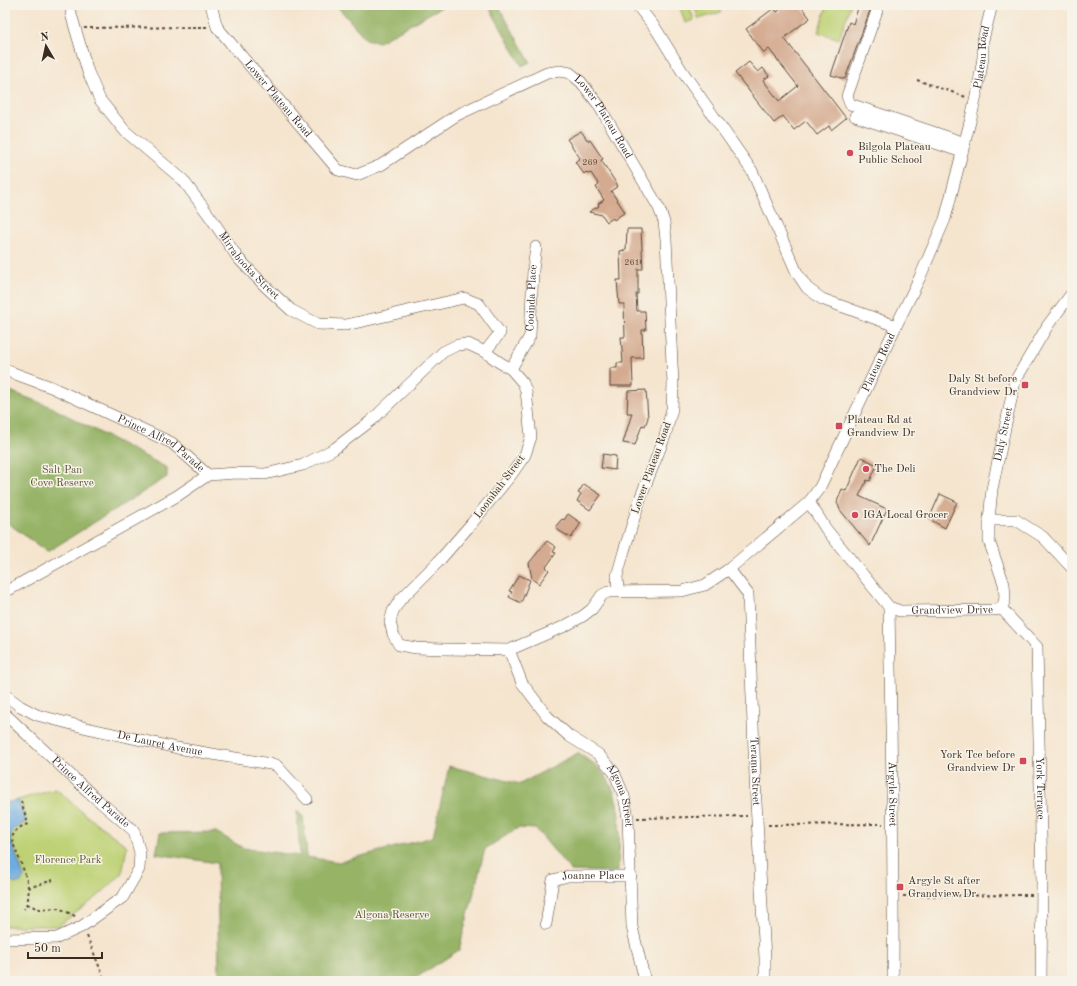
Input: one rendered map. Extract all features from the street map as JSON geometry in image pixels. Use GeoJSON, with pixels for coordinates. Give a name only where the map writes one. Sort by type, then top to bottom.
{"type":"FeatureCollection","features":[{"type":"Feature","properties":{"kind":"street","name":"Lower Plateau Road"},"geometry":{"type":"LineString","coordinates":[[211,5],[217,27],[338,170],[357,175],[381,165],[457,115],[547,73],[560,71],[570,73],[581,82],[598,104],[658,208],[664,222],[673,384],[672,409],[665,436],[640,499],[624,551],[617,576],[618,591]]}},
{"type":"Feature","properties":{"kind":"street"},"geometry":{"type":"LineString","coordinates":[[637,5],[656,29],[682,71],[752,171],[797,273],[806,288],[822,299],[896,326]]}},
{"type":"Feature","properties":{"kind":"street"},"geometry":{"type":"LineString","coordinates":[[879,5],[847,96],[850,104],[963,147]]}},
{"type":"Feature","properties":{"kind":"street","name":"Plateau Road"},"geometry":{"type":"LineString","coordinates":[[618,591],[682,591],[704,586],[729,569],[809,502],[820,487],[920,277],[945,219],[975,99],[983,57],[984,40],[992,5]]}},
{"type":"Feature","properties":{"kind":"street","name":"Mirrabooka Street"},"geometry":{"type":"LineString","coordinates":[[71,14],[88,72],[100,100],[125,131],[183,180],[238,258],[291,310],[318,324],[346,325],[464,298],[479,304],[500,333],[485,352]]}},
{"type":"Feature","properties":{"kind":"street"},"geometry":{"type":"LineString","coordinates":[[855,116],[963,147]]}},
{"type":"Feature","properties":{"kind":"street","name":"Cooinda Place"},"geometry":{"type":"LineString","coordinates":[[511,368],[530,336],[533,270],[536,247]]}},
{"type":"Feature","properties":{"kind":"street","name":"Daly Street"},"geometry":{"type":"LineString","coordinates":[[988,520],[992,489],[1016,381],[1048,325],[1072,293]]}},
{"type":"Feature","properties":{"kind":"street","name":"Loombah Street"},"geometry":{"type":"LineString","coordinates":[[208,475],[236,472],[265,474],[303,465],[334,449],[372,420],[443,352],[456,345],[468,344],[485,352],[511,368],[523,383],[526,392],[531,437],[525,455],[511,475],[472,523],[419,582],[400,600],[393,611],[390,622],[393,634],[399,645],[416,648],[509,650],[565,626],[592,609],[602,596],[608,592],[618,591]]}},
{"type":"Feature","properties":{"kind":"street","name":"Prince Alfred Parade"},"geometry":{"type":"LineString","coordinates":[[5,370],[51,387],[172,443],[208,475],[177,496],[5,592]]}},
{"type":"Feature","properties":{"kind":"street"},"geometry":{"type":"LineString","coordinates":[[809,502],[826,529],[889,607]]}},
{"type":"Feature","properties":{"kind":"street"},"geometry":{"type":"LineString","coordinates":[[988,520],[1016,520],[1043,537],[1072,568]]}},
{"type":"Feature","properties":{"kind":"street","name":"Grandview Drive"},"geometry":{"type":"LineString","coordinates":[[889,607],[900,611],[1002,609],[1005,598],[1004,584],[989,541],[988,520]]}},
{"type":"Feature","properties":{"kind":"street","name":"Terama Street"},"geometry":{"type":"LineString","coordinates":[[729,569],[748,594],[765,981]]}},
{"type":"Feature","properties":{"kind":"street","name":"Argyle Street"},"geometry":{"type":"LineString","coordinates":[[889,607],[893,981]]}},
{"type":"Feature","properties":{"kind":"street","name":"York Terrace"},"geometry":{"type":"LineString","coordinates":[[1002,609],[1037,647],[1042,894],[1041,981]]}},
{"type":"Feature","properties":{"kind":"street","name":"Algona Street"},"geometry":{"type":"LineString","coordinates":[[509,650],[522,683],[547,716],[569,736],[598,754],[614,772],[624,796],[628,818],[632,927],[645,981]]}},
{"type":"Feature","properties":{"kind":"street","name":"De Lauret Avenue"},"geometry":{"type":"LineString","coordinates":[[5,695],[20,706],[37,715],[87,728],[177,748],[276,765],[307,799]]}},
{"type":"Feature","properties":{"kind":"street","name":"Prince Alfred Parade"},"geometry":{"type":"LineString","coordinates":[[5,714],[92,795],[134,831],[140,853],[139,869],[123,897],[83,926],[57,938],[5,939]]}},
{"type":"Feature","properties":{"kind":"street","name":"Joanne Place"},"geometry":{"type":"LineString","coordinates":[[546,924],[553,880],[568,876],[631,876]]}},
{"type":"Feature","properties":{"kind":"path"},"geometry":{"type":"LineString","coordinates":[[75,28],[217,27]]}},
{"type":"Feature","properties":{"kind":"path"},"geometry":{"type":"LineString","coordinates":[[917,80],[975,99]]}},
{"type":"Feature","properties":{"kind":"path"},"geometry":{"type":"LineString","coordinates":[[21,801],[28,824],[17,828],[12,836],[12,840],[23,867],[28,888],[27,904],[24,909]]}},
{"type":"Feature","properties":{"kind":"path"},"geometry":{"type":"LineString","coordinates":[[28,888],[53,880]]}},
{"type":"Feature","properties":{"kind":"path"},"geometry":{"type":"LineString","coordinates":[[893,896],[1042,894]]}},
{"type":"Feature","properties":{"kind":"path"},"geometry":{"type":"LineString","coordinates":[[27,904],[39,909],[52,908],[65,911],[80,919],[105,981]]}},
{"type":"Feature","properties":{"kind":"green space"},"geometry":{"type":"Polygon","coordinates":[[[336,5],[445,5],[379,42],[366,39],[336,5]]]}},
{"type":"Feature","properties":{"kind":"green space"},"geometry":{"type":"Polygon","coordinates":[[[488,5],[498,5],[530,62],[522,66],[488,5]]]}},
{"type":"Feature","properties":{"kind":"green space"},"geometry":{"type":"Polygon","coordinates":[[[679,5],[689,5],[694,20],[685,23],[679,5]]]}},
{"type":"Feature","properties":{"kind":"green space"},"geometry":{"type":"Polygon","coordinates":[[[694,5],[719,5],[721,12],[699,19],[694,5]]]}},
{"type":"Feature","properties":{"kind":"green space"},"geometry":{"type":"Polygon","coordinates":[[[827,5],[851,5],[839,39],[818,32],[827,5]]]}},
{"type":"Feature","properties":{"kind":"green space","name":"Salt Pan Cove Reserve"},"geometry":{"type":"Polygon","coordinates":[[[5,389],[51,407],[167,468],[167,477],[47,552],[5,521],[5,389]]]}},
{"type":"Feature","properties":{"kind":"green space","name":"Algona Reserve"},"geometry":{"type":"Polygon","coordinates":[[[578,753],[593,763],[604,774],[616,799],[619,813],[618,872],[571,871],[536,829],[518,828],[485,849],[459,950],[411,981],[219,981],[217,863],[156,854],[160,833],[216,832],[243,848],[300,856],[297,810],[303,817],[307,857],[339,862],[433,837],[449,766],[520,784],[578,753]]]}},
{"type":"Feature","properties":{"kind":"green space","name":"Florence Park"},"geometry":{"type":"Polygon","coordinates":[[[56,789],[88,817],[127,846],[122,874],[97,897],[58,926],[5,926],[5,875],[8,875],[11,835],[14,829],[26,822],[18,800],[56,789]]]}},
{"type":"Feature","properties":{"kind":"water"},"geometry":{"type":"Polygon","coordinates":[[[18,800],[26,822],[14,830],[10,838],[24,877],[21,882],[14,884],[8,875],[5,875],[5,803],[18,800]]]}},
{"type":"Feature","properties":{"kind":"building"},"geometry":{"type":"Polygon","coordinates":[[[786,5],[800,5],[810,18],[784,38],[846,118],[831,130],[829,126],[817,135],[806,121],[794,130],[783,116],[774,123],[735,73],[749,62],[758,72],[763,68],[769,76],[763,80],[779,101],[798,86],[769,49],[764,53],[746,29],[774,8],[777,12],[786,5]]]}},
{"type":"Feature","properties":{"kind":"building"},"geometry":{"type":"Polygon","coordinates":[[[859,5],[872,5],[845,79],[831,75],[849,22],[853,24],[859,5]]]}},
{"type":"Feature","properties":{"kind":"building"},"geometry":{"type":"Polygon","coordinates":[[[581,131],[588,141],[590,140],[603,159],[601,160],[618,186],[611,191],[625,212],[614,220],[613,218],[607,222],[602,215],[589,212],[599,206],[598,204],[604,200],[596,187],[599,185],[591,173],[588,174],[586,172],[584,174],[575,162],[580,158],[567,139],[581,131]]]}},
{"type":"Feature","properties":{"kind":"building"},"geometry":{"type":"Polygon","coordinates":[[[627,229],[641,229],[643,269],[638,269],[638,294],[636,294],[637,311],[645,311],[646,330],[642,330],[643,358],[632,358],[633,386],[610,386],[610,368],[617,368],[617,363],[623,363],[621,337],[625,337],[624,304],[619,304],[617,280],[621,280],[620,251],[626,250],[627,229]]]}},
{"type":"Feature","properties":{"kind":"building"},"geometry":{"type":"Polygon","coordinates":[[[646,390],[648,418],[645,426],[642,425],[635,445],[623,443],[632,413],[627,413],[628,391],[646,390]]]}},
{"type":"Feature","properties":{"kind":"building"},"geometry":{"type":"Polygon","coordinates":[[[603,454],[616,456],[615,470],[601,468],[603,454]]]}},
{"type":"Feature","properties":{"kind":"building"},"geometry":{"type":"Polygon","coordinates":[[[861,457],[877,465],[870,481],[867,480],[859,496],[887,509],[870,546],[840,510],[837,502],[842,489],[846,491],[861,457]]]}},
{"type":"Feature","properties":{"kind":"building"},"geometry":{"type":"Polygon","coordinates":[[[584,484],[601,495],[590,510],[577,501],[581,494],[578,493],[584,484]]]}},
{"type":"Feature","properties":{"kind":"building"},"geometry":{"type":"Polygon","coordinates":[[[940,494],[957,502],[945,528],[929,519],[940,494]]]}},
{"type":"Feature","properties":{"kind":"building"},"geometry":{"type":"Polygon","coordinates":[[[568,514],[581,523],[571,538],[558,530],[556,526],[562,519],[564,520],[568,514]]]}},
{"type":"Feature","properties":{"kind":"building"},"geometry":{"type":"Polygon","coordinates":[[[547,541],[556,547],[553,552],[556,553],[546,567],[549,570],[539,584],[532,579],[529,563],[547,541]]]}},
{"type":"Feature","properties":{"kind":"building"},"geometry":{"type":"Polygon","coordinates":[[[519,575],[530,580],[521,603],[509,597],[512,592],[509,591],[519,575]]]}},
{"type":"Feature","properties":{"kind":"place","name":"Bilgola Plateau Public School"},"geometry":{"type":"Point","coordinates":[850,153]}},
{"type":"Feature","properties":{"kind":"place","name":"Daly St before Grandview Dr"},"geometry":{"type":"Point","coordinates":[1025,385]}},
{"type":"Feature","properties":{"kind":"place","name":"Plateau Rd at Grandview Dr"},"geometry":{"type":"Point","coordinates":[839,426]}},
{"type":"Feature","properties":{"kind":"place","name":"The Deli"},"geometry":{"type":"Point","coordinates":[866,469]}},
{"type":"Feature","properties":{"kind":"place","name":"IGA Local Grocer"},"geometry":{"type":"Point","coordinates":[855,515]}},
{"type":"Feature","properties":{"kind":"place","name":"York Tce before Grandview Dr"},"geometry":{"type":"Point","coordinates":[1023,761]}},
{"type":"Feature","properties":{"kind":"place","name":"Argyle St after Grandview Dr"},"geometry":{"type":"Point","coordinates":[900,887]}}]}
